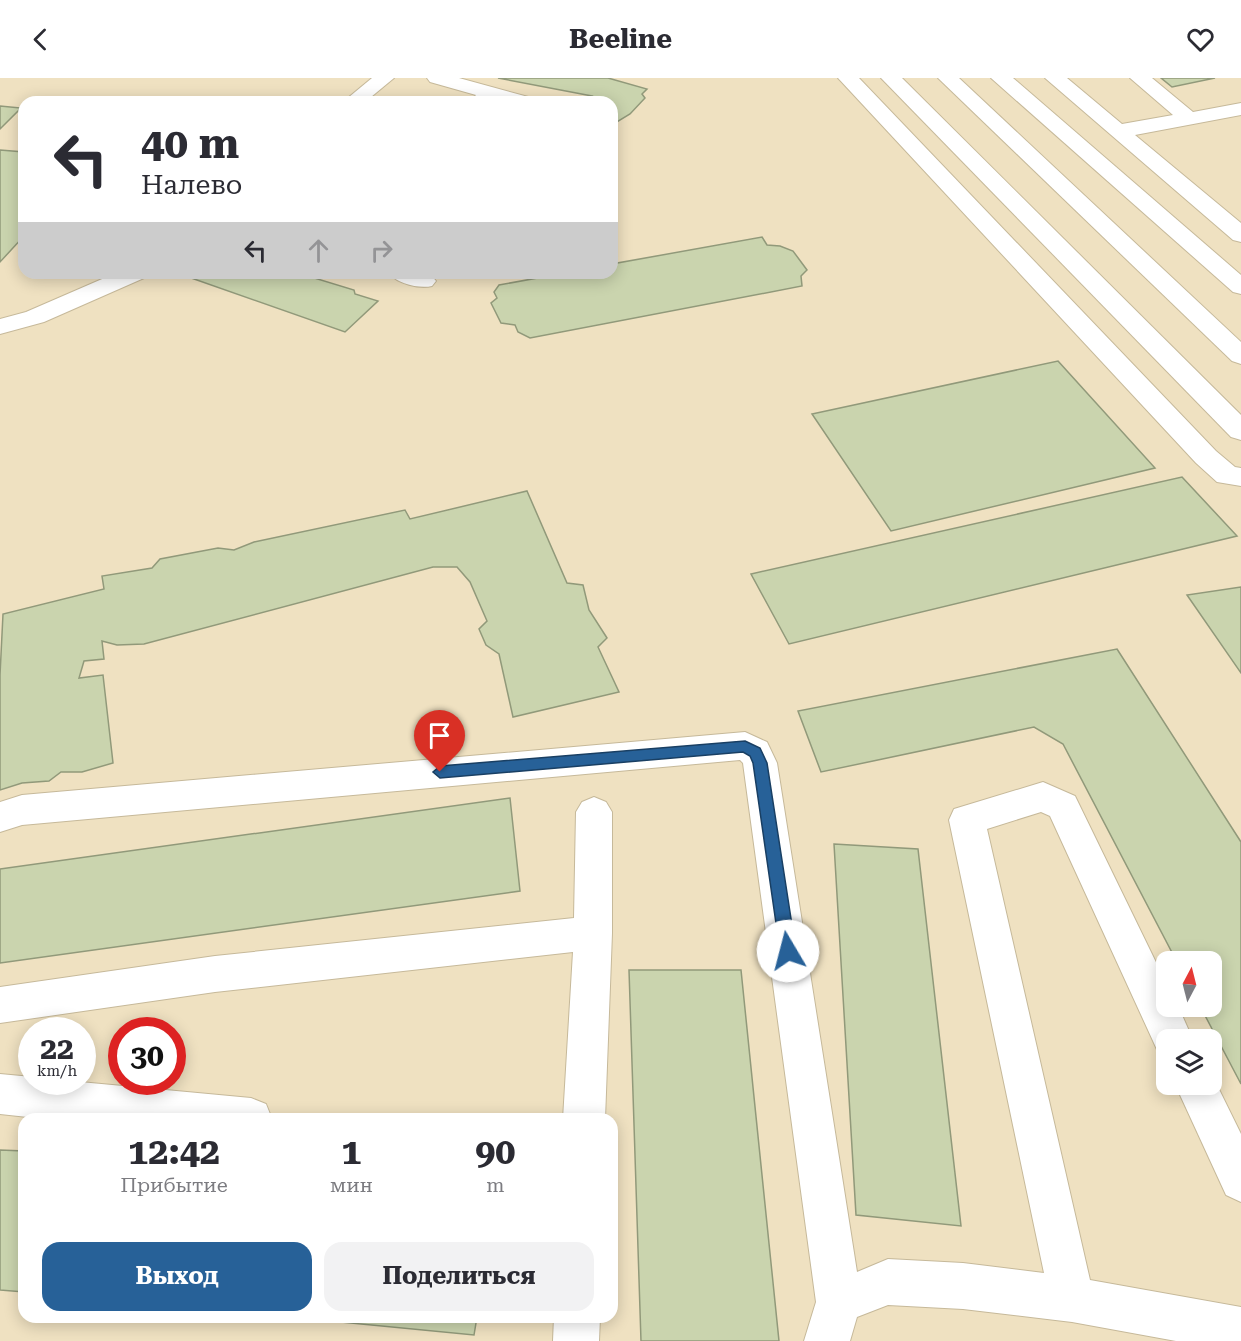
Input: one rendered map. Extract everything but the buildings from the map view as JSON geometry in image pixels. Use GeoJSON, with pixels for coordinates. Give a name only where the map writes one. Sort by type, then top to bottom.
{"type":"FeatureCollection","features":[{"type":"Feature","properties":{"kind":"street"},"geometry":{"type":"LineString","coordinates":[[362,96],[384,78]]}},
{"type":"Feature","properties":{"kind":"street"},"geometry":{"type":"LineString","coordinates":[[437,78],[480,96]]}},
{"type":"Feature","properties":{"kind":"street"},"geometry":{"type":"LineString","coordinates":[[848,78],[1206,457],[1227,475],[1241,477]]}},
{"type":"Feature","properties":{"kind":"street"},"geometry":{"type":"LineString","coordinates":[[891,78],[1241,431]]}},
{"type":"Feature","properties":{"kind":"street"},"geometry":{"type":"LineString","coordinates":[[948,78],[1241,356]]}},
{"type":"Feature","properties":{"kind":"street"},"geometry":{"type":"LineString","coordinates":[[1001,78],[1241,287]]}},
{"type":"Feature","properties":{"kind":"street"},"geometry":{"type":"LineString","coordinates":[[1055,78],[1239,232]]}},
{"type":"Feature","properties":{"kind":"street"},"geometry":{"type":"LineString","coordinates":[[1140,78],[1190,118]]}},
{"type":"Feature","properties":{"kind":"street"},"geometry":{"type":"LineString","coordinates":[[1120,131],[1241,110]]}},
{"type":"Feature","properties":{"kind":"street"},"geometry":{"type":"LineString","coordinates":[[0,327],[35,317],[122,279]]}},
{"type":"Feature","properties":{"kind":"street"},"geometry":{"type":"LineString","coordinates":[[418,279],[424,281]]}},
{"type":"Feature","properties":{"kind":"street"},"geometry":{"type":"LineString","coordinates":[[0,817],[22,810],[745,746],[755,752],[762,775],[833,1322],[888,1282],[963,1286],[1072,1299],[1241,1330]]}},
{"type":"Feature","properties":{"kind":"street"},"geometry":{"type":"LineString","coordinates":[[1072,1299],[967,820],[1043,797],[1063,806],[1168,1029]]}},
{"type":"Feature","properties":{"kind":"street"},"geometry":{"type":"LineString","coordinates":[[584,1113],[593,933],[594,812]]}},
{"type":"Feature","properties":{"kind":"street"},"geometry":{"type":"LineString","coordinates":[[0,1005],[215,974],[593,933]]}},
{"type":"Feature","properties":{"kind":"street"},"geometry":{"type":"LineString","coordinates":[[0,1094],[191,1113]]}},
{"type":"Feature","properties":{"kind":"street"},"geometry":{"type":"LineString","coordinates":[[1200,1095],[1241,1180]]}},
{"type":"Feature","properties":{"kind":"street"},"geometry":{"type":"LineString","coordinates":[[576,1341],[577,1323]]}},
{"type":"Feature","properties":{"kind":"route"},"geometry":{"type":"LineString","coordinates":[[440,772],[745,746],[755,752],[760,763],[788,951]]}}]}
